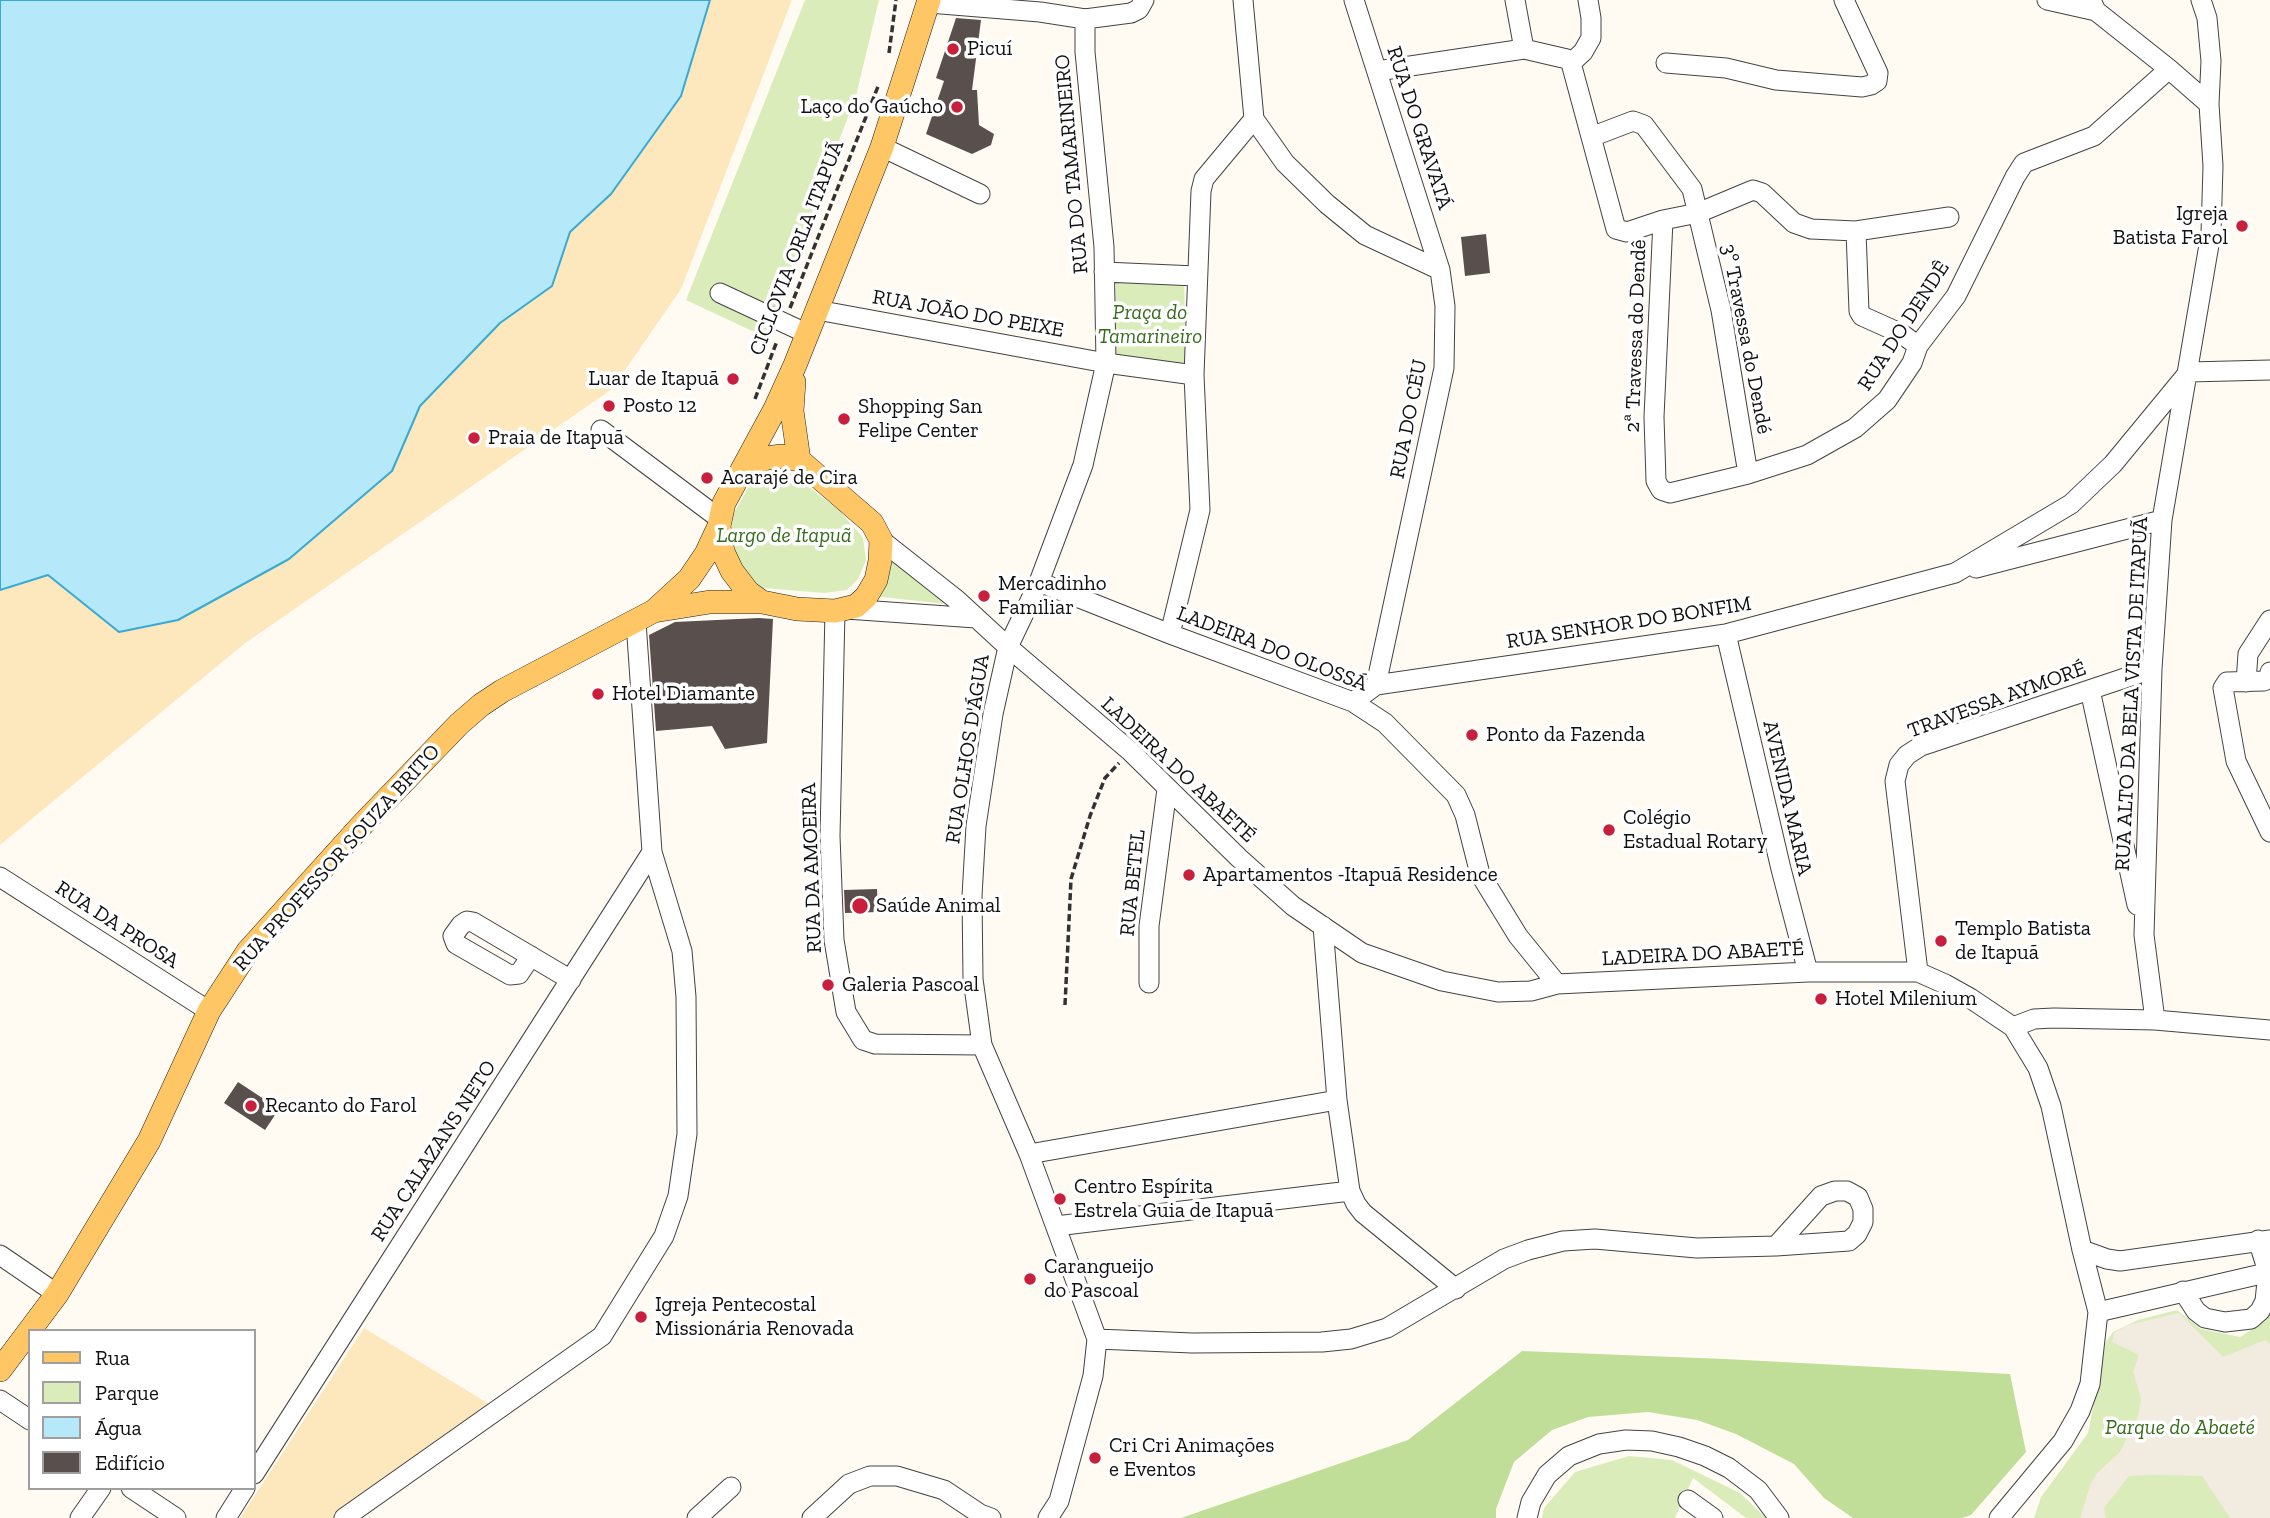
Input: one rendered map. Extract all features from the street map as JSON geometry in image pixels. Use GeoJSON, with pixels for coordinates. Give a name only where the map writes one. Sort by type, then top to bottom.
{"type":"FeatureCollection","features":[{"type":"Feature","properties":{"kind":"main road"},"geometry":{"type":"LineString","coordinates":[[744,470],[755,462],[781,456],[799,460],[872,523],[881,540],[880,561],[876,580],[866,597],[856,606],[840,610],[797,609],[762,602],[748,592],[732,571],[723,552],[719,522],[728,496],[744,470],[808,334],[882,147],[929,1]]}},
{"type":"Feature","properties":{"kind":"main road"},"geometry":{"type":"LineString","coordinates":[[795,365],[792,411],[799,460]]}},
{"type":"Feature","properties":{"kind":"main road","name":"RUA PROFESSOR SOUZA BRITO"},"geometry":{"type":"LineString","coordinates":[[31,1329],[57,1294],[149,1141],[209,1012],[248,951],[459,724],[502,691],[645,616],[689,579],[706,554],[719,522]]}},
{"type":"Feature","properties":{"kind":"main road","name":"RUA PROFESSOR SOUZA BRITO"},"geometry":{"type":"LineString","coordinates":[[645,616],[710,602],[762,602]]}},
{"type":"Feature","properties":{"kind":"main road","name":"RUA PROFESSOR SOUZA BRITO"},"geometry":{"type":"LineString","coordinates":[[0,1370],[28,1333]]}},
{"type":"Feature","properties":{"kind":"street"},"geometry":{"type":"LineString","coordinates":[[929,1],[1085,19],[1130,13],[1139,9],[1144,0]]}},
{"type":"Feature","properties":{"kind":"street"},"geometry":{"type":"LineString","coordinates":[[1243,0],[1254,119],[1285,163],[1364,235],[1440,270]]}},
{"type":"Feature","properties":{"kind":"street","name":"RUA DO GRAVATÁ"},"geometry":{"type":"LineString","coordinates":[[1353,0],[1440,270]]}},
{"type":"Feature","properties":{"kind":"street"},"geometry":{"type":"LineString","coordinates":[[1515,0],[1533,51]]}},
{"type":"Feature","properties":{"kind":"street"},"geometry":{"type":"LineString","coordinates":[[1571,63],[1583,52],[1591,38],[1588,0]]}},
{"type":"Feature","properties":{"kind":"street"},"geometry":{"type":"LineString","coordinates":[[1666,63],[1726,68],[1776,80],[1862,87],[1877,81],[1878,73],[1844,0]]}},
{"type":"Feature","properties":{"kind":"street"},"geometry":{"type":"LineString","coordinates":[[2047,0],[2093,6],[2209,104]]}},
{"type":"Feature","properties":{"kind":"street","name":"RUA ALTO DA BELA VISTA DE ITAPUÃ"},"geometry":{"type":"LineString","coordinates":[[2144,935],[2152,669],[2162,520],[2211,233],[2211,61],[2207,18],[2201,0]]}},
{"type":"Feature","properties":{"kind":"street","name":"RUA DO TAMARINEIRO"},"geometry":{"type":"LineString","coordinates":[[1008,647],[1039,582],[1083,465],[1106,363],[1104,247],[1085,52],[1085,19]]}},
{"type":"Feature","properties":{"kind":"street"},"geometry":{"type":"LineString","coordinates":[[1377,71],[1533,51],[1559,55],[1571,63],[1616,229],[1627,232],[1663,220]]}},
{"type":"Feature","properties":{"kind":"street","name":"RUA DO DENDÊ"},"geometry":{"type":"LineString","coordinates":[[1685,489],[1748,474],[1807,455],[1855,428],[1887,400],[1912,363],[1918,346],[1956,296],[2024,163],[2094,136],[2169,69]]}},
{"type":"Feature","properties":{"kind":"street"},"geometry":{"type":"LineString","coordinates":[[1170,634],[1200,510],[1194,375],[1201,191],[1204,179],[1254,119]]}},
{"type":"Feature","properties":{"kind":"street","name":"3º Travessa do Dendé"},"geometry":{"type":"LineString","coordinates":[[1591,137],[1633,121],[1644,125],[1692,189],[1721,310],[1748,474]]}},
{"type":"Feature","properties":{"kind":"street"},"geometry":{"type":"LineString","coordinates":[[882,147],[980,194]]}},
{"type":"Feature","properties":{"kind":"street","name":"2ª Travessa do Dendê"},"geometry":{"type":"LineString","coordinates":[[1685,489],[1670,493],[1661,490],[1656,481],[1654,417],[1663,220],[1698,213],[1748,190],[1762,193],[1794,223],[1811,229],[1856,231]]}},
{"type":"Feature","properties":{"kind":"street"},"geometry":{"type":"LineString","coordinates":[[1918,346],[1902,334],[1862,316],[1859,311],[1856,231],[1949,217]]}},
{"type":"Feature","properties":{"kind":"street","name":"RUA DO CÉU"},"geometry":{"type":"LineString","coordinates":[[1376,685],[1444,368],[1445,306],[1440,270]]}},
{"type":"Feature","properties":{"kind":"street"},"geometry":{"type":"LineString","coordinates":[[1104,272],[1196,276]]}},
{"type":"Feature","properties":{"kind":"street"},"geometry":{"type":"LineString","coordinates":[[720,293],[808,334]]}},
{"type":"Feature","properties":{"kind":"street","name":"RUA JOÃO DO PEIXE"},"geometry":{"type":"LineString","coordinates":[[817,310],[1106,363],[1194,375]]}},
{"type":"Feature","properties":{"kind":"street"},"geometry":{"type":"LineString","coordinates":[[2189,373],[2270,370]]}},
{"type":"Feature","properties":{"kind":"street","name":"RUA SENHOR DO BONFIM"},"geometry":{"type":"LineString","coordinates":[[1955,573],[2071,504],[2113,464],[2189,373]]}},
{"type":"Feature","properties":{"kind":"street"},"geometry":{"type":"LineString","coordinates":[[601,429],[719,522]]}},
{"type":"Feature","properties":{"kind":"street","name":"RUA SENHOR DO BONFIM"},"geometry":{"type":"LineString","coordinates":[[1353,702],[1376,685],[1727,634],[2162,520]]}},
{"type":"Feature","properties":{"kind":"street","name":"LADEIRA DO ABAETÉ"},"geometry":{"type":"LineString","coordinates":[[881,540],[957,600],[1130,751],[1293,906],[1362,953],[1442,981],[1498,992],[1531,991],[1557,984],[1808,972],[1917,972],[1970,998],[2013,1027],[2038,1068],[2051,1106],[2098,1312],[2090,1384],[2080,1411],[2063,1441],[1999,1518]]}},
{"type":"Feature","properties":{"kind":"street","name":"LADEIRA DO OLOSSÁ"},"geometry":{"type":"LineString","coordinates":[[1039,582],[1353,702],[1385,723],[1456,795],[1465,815],[1474,857],[1484,881],[1518,936],[1557,984]]}},
{"type":"Feature","properties":{"kind":"street"},"geometry":{"type":"LineString","coordinates":[[840,610],[976,618]]}},
{"type":"Feature","properties":{"kind":"street","name":"RUA DA AMOEIRA"},"geometry":{"type":"LineString","coordinates":[[840,610],[830,836],[834,940],[846,1012],[863,1040],[875,1044],[982,1045]]}},
{"type":"Feature","properties":{"kind":"street"},"geometry":{"type":"LineString","coordinates":[[344,1518],[602,1336],[664,1236],[678,1196],[687,1134],[689,1074],[686,997],[682,951],[652,852],[645,616]]}},
{"type":"Feature","properties":{"kind":"street"},"geometry":{"type":"LineString","coordinates":[[2236,682],[2248,654],[2270,620]]}},
{"type":"Feature","properties":{"kind":"street","name":"AVENIDA MARIA"},"geometry":{"type":"LineString","coordinates":[[1727,634],[1768,818],[1808,972]]}},
{"type":"Feature","properties":{"kind":"street","name":"RUA OLHOS D'ÁGUA"},"geometry":{"type":"LineString","coordinates":[[1008,647],[993,714],[975,826],[972,979],[982,1045],[1029,1154],[1097,1339]]}},
{"type":"Feature","properties":{"kind":"street","name":"TRAVESSA AYMORÉ"},"geometry":{"type":"LineString","coordinates":[[1917,972],[1895,781],[1899,765],[1907,755],[1921,746],[2152,669]]}},
{"type":"Feature","properties":{"kind":"street"},"geometry":{"type":"LineString","coordinates":[[2270,672],[2269,678],[2264,681],[2236,682],[2223,688],[2236,761],[2270,832]]}},
{"type":"Feature","properties":{"kind":"street","name":"RUA ALTO DA BELA VISTA DE ITAPUÃ"},"geometry":{"type":"LineString","coordinates":[[2090,690],[2144,935],[2155,1020]]}},
{"type":"Feature","properties":{"kind":"street","name":"RUA BETEL"},"geometry":{"type":"LineString","coordinates":[[1149,983],[1149,926],[1167,789]]}},
{"type":"Feature","properties":{"kind":"street","name":"RUA CALAZANS NETO"},"geometry":{"type":"LineString","coordinates":[[256,1471],[652,852]]}},
{"type":"Feature","properties":{"kind":"street","name":"RUA DA PROSA"},"geometry":{"type":"LineString","coordinates":[[0,877],[209,1012]]}},
{"type":"Feature","properties":{"kind":"street"},"geometry":{"type":"LineString","coordinates":[[1323,926],[1337,1100],[1350,1191],[1363,1213],[1456,1289]]}},
{"type":"Feature","properties":{"kind":"street"},"geometry":{"type":"LineString","coordinates":[[531,956],[571,980]]}},
{"type":"Feature","properties":{"kind":"street"},"geometry":{"type":"LineString","coordinates":[[2013,1027],[2034,1020],[2054,1018],[2155,1020],[2270,1030]]}},
{"type":"Feature","properties":{"kind":"street"},"geometry":{"type":"LineString","coordinates":[[1029,1154],[1337,1100]]}},
{"type":"Feature","properties":{"kind":"street"},"geometry":{"type":"LineString","coordinates":[[1056,1226],[1350,1191]]}},
{"type":"Feature","properties":{"kind":"street"},"geometry":{"type":"LineString","coordinates":[[1048,1518],[1059,1501],[1093,1376],[1097,1339],[1192,1343],[1322,1342],[1351,1339],[1387,1328],[1504,1259],[1563,1241],[1595,1239],[1697,1248],[1776,1246]]}},
{"type":"Feature","properties":{"kind":"street"},"geometry":{"type":"LineString","coordinates":[[2082,1250],[2106,1259],[2137,1260],[2264,1240],[2269,1272],[2265,1301],[2260,1311],[2251,1319],[2240,1322],[2206,1318],[2196,1311],[2183,1291]]}},
{"type":"Feature","properties":{"kind":"street"},"geometry":{"type":"LineString","coordinates":[[0,1255],[57,1294]]}},
{"type":"Feature","properties":{"kind":"street"},"geometry":{"type":"LineString","coordinates":[[2098,1312],[2269,1272]]}},
{"type":"Feature","properties":{"kind":"street"},"geometry":{"type":"LineString","coordinates":[[0,1400],[28,1419]]}},
{"type":"Feature","properties":{"kind":"street"},"geometry":{"type":"LineString","coordinates":[[1527,1518],[1531,1502],[1547,1475],[1569,1456],[1599,1444],[1626,1440],[1652,1441],[1679,1447],[1729,1468],[1758,1490],[1779,1518]]}},
{"type":"Feature","properties":{"kind":"street"},"geometry":{"type":"LineString","coordinates":[[812,1518],[849,1484],[870,1476],[897,1476],[944,1490],[980,1514],[991,1518]]}},
{"type":"Feature","properties":{"kind":"street"},"geometry":{"type":"LineString","coordinates":[[697,1518],[731,1487]]}},
{"type":"Feature","properties":{"kind":"street"},"geometry":{"type":"LineString","coordinates":[[80,1518],[100,1490]]}},
{"type":"Feature","properties":{"kind":"street"},"geometry":{"type":"LineString","coordinates":[[134,1490],[176,1518]]}},
{"type":"Feature","properties":{"kind":"street"},"geometry":{"type":"LineString","coordinates":[[226,1518],[244,1490]]}},
{"type":"Feature","properties":{"kind":"street"},"geometry":{"type":"LineString","coordinates":[[1688,1500],[1713,1518]]}},
{"type":"Feature","properties":{"kind":"path"},"geometry":{"type":"LineString","coordinates":[[887,62],[896,0]]}},
{"type":"Feature","properties":{"kind":"path","name":"CICLOVIA ORLA ITAPUÃ"},"geometry":{"type":"LineString","coordinates":[[754,401],[883,74]]}},
{"type":"Feature","properties":{"kind":"path"},"geometry":{"type":"LineString","coordinates":[[1065,1005],[1071,879],[1105,778]]}},
{"type":"Feature","properties":{"kind":"green space"},"geometry":{"type":"Polygon","coordinates":[[[805,0],[879,0],[856,96],[765,337],[686,300],[805,0]]]}},
{"type":"Feature","properties":{"kind":"green space","name":"Praça do Tamarineiro"},"geometry":{"type":"Polygon","coordinates":[[[1116,281],[1184,282],[1187,368],[1113,357],[1116,281]]]}},
{"type":"Feature","properties":{"kind":"green space","name":"Largo de Itapuã"},"geometry":{"type":"Polygon","coordinates":[[[774,468],[785,469],[840,511],[863,538],[866,560],[858,579],[847,590],[824,593],[763,588],[740,572],[730,547],[733,515],[750,484],[774,468]]]}},
{"type":"Feature","properties":{"kind":"green space","name":"Largo de Itapuã"},"geometry":{"type":"Polygon","coordinates":[[[889,552],[948,600],[946,604],[873,596],[889,552]]]}},
{"type":"Feature","properties":{"kind":"green space","name":"Parque do Abaeté"},"geometry":{"type":"Polygon","coordinates":[[[2270,1303],[2270,1518],[2034,1518],[2041,1497],[2088,1433],[2106,1342],[2113,1332],[2138,1320],[2177,1310],[2201,1329],[2240,1337],[2266,1320],[2270,1303]]]}},
{"type":"Feature","properties":{"kind":"green space"},"geometry":{"type":"Polygon","coordinates":[[[1522,1351],[2010,1374],[2026,1452],[1971,1515],[1962,1518],[1853,1518],[1824,1498],[1794,1464],[1736,1434],[1697,1420],[1648,1412],[1588,1417],[1552,1430],[1514,1462],[1496,1509],[1496,1518],[1181,1518],[1408,1440],[1522,1351]]]}},
{"type":"Feature","properties":{"kind":"green space"},"geometry":{"type":"Polygon","coordinates":[[[1629,1456],[1672,1460],[1740,1493],[1766,1518],[1746,1518],[1693,1478],[1675,1518],[1542,1518],[1544,1508],[1575,1472],[1629,1456]]]}},
{"type":"Feature","properties":{"kind":"sand","name":"Praia de Itapuã"},"geometry":{"type":"Polygon","coordinates":[[[710,0],[792,0],[681,289],[612,389],[244,644],[0,845],[0,590],[48,575],[119,631],[392,471],[420,406],[500,323],[552,286],[570,232],[611,194],[681,96],[710,0]]]}},
{"type":"Feature","properties":{"kind":"sand"},"geometry":{"type":"Polygon","coordinates":[[[364,1328],[499,1410],[335,1518],[240,1518],[364,1328]]]}},
{"type":"Feature","properties":{"kind":"shaded area","name":"Parque do Abaeté"},"geometry":{"type":"Polygon","coordinates":[[[2179,1313],[2223,1357],[2265,1340],[2270,1344],[2270,1518],[2230,1518],[2202,1476],[2155,1475],[2129,1476],[2104,1508],[2106,1518],[2080,1518],[2091,1483],[2097,1473],[2120,1452],[2138,1416],[2141,1399],[2133,1371],[2139,1355],[2112,1342],[2114,1333],[2128,1325],[2179,1313]]]}},
{"type":"Feature","properties":{"kind":"water"},"geometry":{"type":"Polygon","coordinates":[[[0,0],[710,0],[681,96],[611,194],[570,232],[552,286],[500,323],[420,406],[392,471],[289,559],[178,620],[119,632],[48,575],[0,590],[0,0]]]}},
{"type":"Feature","properties":{"kind":"building"},"geometry":{"type":"Polygon","coordinates":[[[956,18],[981,20],[972,90],[977,90],[979,125],[994,134],[991,145],[972,154],[926,134],[944,81],[936,78],[956,18]]]}},
{"type":"Feature","properties":{"kind":"building"},"geometry":{"type":"Polygon","coordinates":[[[1486,234],[1490,273],[1465,276],[1461,237],[1486,234]]]}},
{"type":"Feature","properties":{"kind":"building"},"geometry":{"type":"Polygon","coordinates":[[[773,619],[767,743],[725,749],[712,726],[656,731],[649,635],[675,622],[773,619]]]}},
{"type":"Feature","properties":{"kind":"building","name":"Saúde Animal"},"geometry":{"type":"Polygon","coordinates":[[[877,889],[878,912],[845,913],[844,890],[877,889]]]}},
{"type":"Feature","properties":{"kind":"building","name":"Recanto do Farol"},"geometry":{"type":"Polygon","coordinates":[[[238,1082],[279,1109],[265,1130],[224,1103],[238,1082]]]}},
{"type":"Feature","properties":{"kind":"place","name":"Picuí"},"geometry":{"type":"Point","coordinates":[953,49]}},
{"type":"Feature","properties":{"kind":"place","name":"Laço do Gaúcho"},"geometry":{"type":"Point","coordinates":[957,107]}},
{"type":"Feature","properties":{"kind":"place","name":"Igreja Batista Farol"},"geometry":{"type":"Point","coordinates":[2242,226]}},
{"type":"Feature","properties":{"kind":"place","name":"Luar de Itapuã"},"geometry":{"type":"Point","coordinates":[733,379]}},
{"type":"Feature","properties":{"kind":"place","name":"Posto 12"},"geometry":{"type":"Point","coordinates":[609,406]}},
{"type":"Feature","properties":{"kind":"place","name":"Shopping San Felipe Center"},"geometry":{"type":"Point","coordinates":[844,419]}},
{"type":"Feature","properties":{"kind":"place","name":"Praia de Itapuã"},"geometry":{"type":"Point","coordinates":[474,438]}},
{"type":"Feature","properties":{"kind":"place","name":"Acarajé de Cira"},"geometry":{"type":"Point","coordinates":[707,478]}},
{"type":"Feature","properties":{"kind":"place","name":"Mercadinho Familiar"},"geometry":{"type":"Point","coordinates":[984,596]}},
{"type":"Feature","properties":{"kind":"place","name":"Hotel Diamante"},"geometry":{"type":"Point","coordinates":[598,694]}},
{"type":"Feature","properties":{"kind":"place","name":"Ponto da Fazenda"},"geometry":{"type":"Point","coordinates":[1472,735]}},
{"type":"Feature","properties":{"kind":"place","name":"Colégio Estadual Rotary"},"geometry":{"type":"Point","coordinates":[1609,830]}},
{"type":"Feature","properties":{"kind":"place","name":"Apartamentos -Itapuã Residence"},"geometry":{"type":"Point","coordinates":[1189,875]}},
{"type":"Feature","properties":{"kind":"place","name":"Saúde Animal"},"geometry":{"type":"Point","coordinates":[860,906]}},
{"type":"Feature","properties":{"kind":"place","name":"Templo Batista de Itapuã"},"geometry":{"type":"Point","coordinates":[1941,941]}},
{"type":"Feature","properties":{"kind":"place","name":"Galeria Pascoal"},"geometry":{"type":"Point","coordinates":[828,985]}},
{"type":"Feature","properties":{"kind":"place","name":"Hotel Milenium"},"geometry":{"type":"Point","coordinates":[1821,999]}},
{"type":"Feature","properties":{"kind":"place","name":"Recanto do Farol"},"geometry":{"type":"Point","coordinates":[251,1106]}},
{"type":"Feature","properties":{"kind":"place","name":"Centro Espírita Estrela Guia de Itapuã"},"geometry":{"type":"Point","coordinates":[1060,1199]}},
{"type":"Feature","properties":{"kind":"place","name":"Carangueijo do Pascoal"},"geometry":{"type":"Point","coordinates":[1030,1279]}},
{"type":"Feature","properties":{"kind":"place","name":"Igreja Pentecostal Missionária Renovada"},"geometry":{"type":"Point","coordinates":[641,1317]}},
{"type":"Feature","properties":{"kind":"place","name":"Cri Cri Animações e Eventos"},"geometry":{"type":"Point","coordinates":[1095,1458]}}]}
